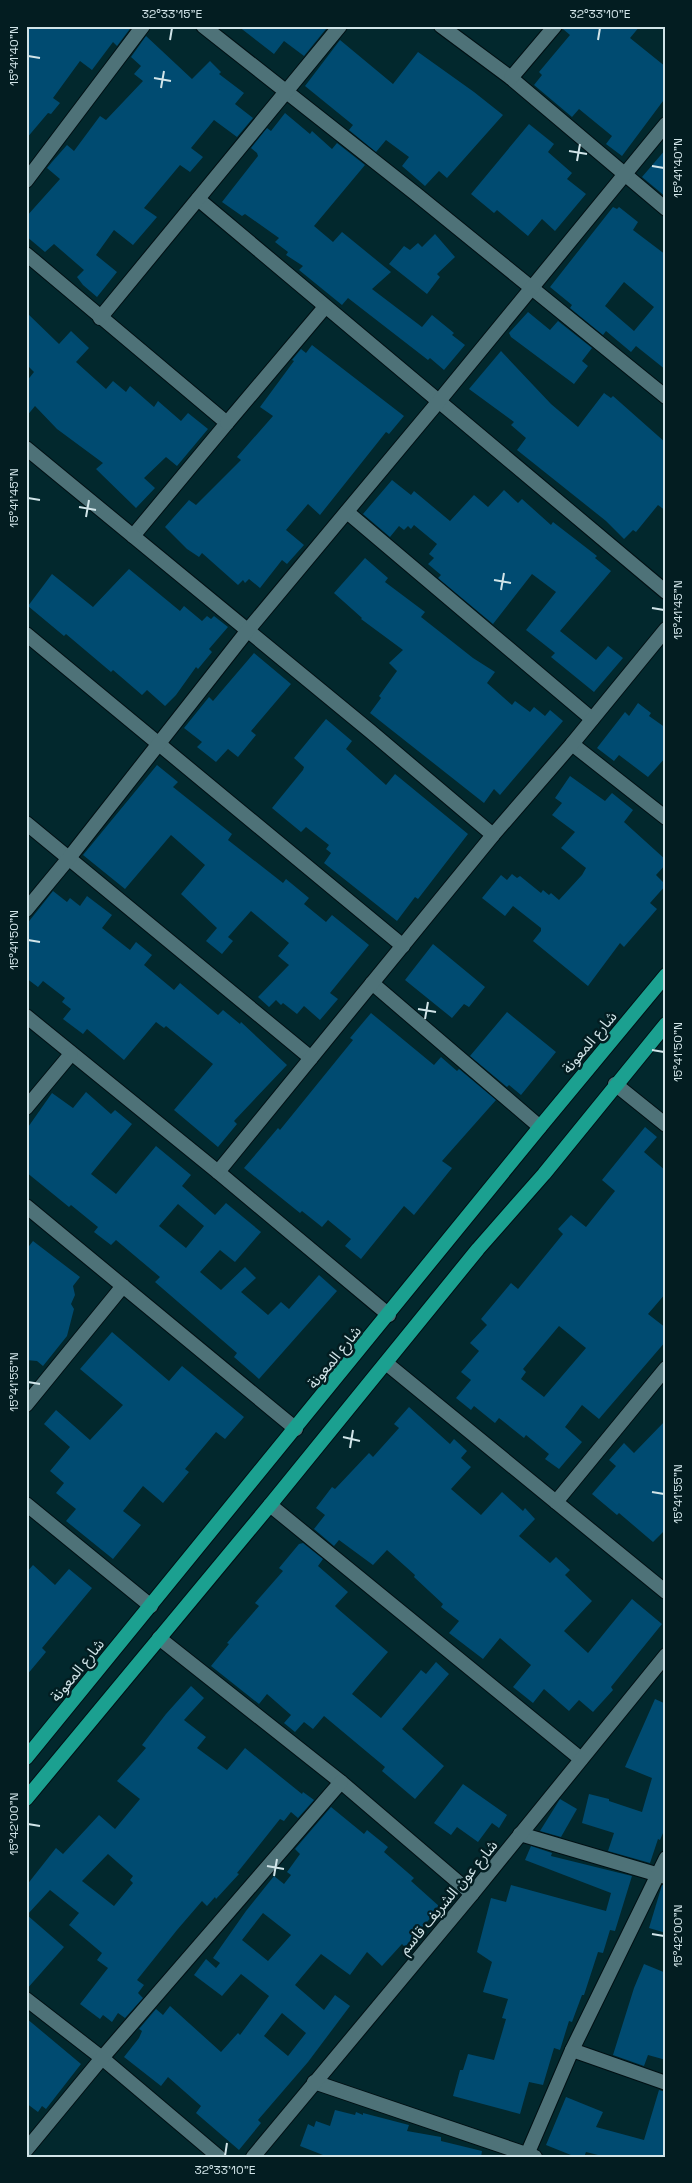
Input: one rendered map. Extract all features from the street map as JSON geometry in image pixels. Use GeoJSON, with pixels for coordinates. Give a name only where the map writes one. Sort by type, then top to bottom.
{"type":"FeatureCollection","features":[{"type":"Feature","properties":{"kind":"highway","name":"شارع المعونة"},"geometry":{"type":"LineString","coordinates":[[26,1758],[666,975]]}},
{"type":"Feature","properties":{"kind":"highway"},"geometry":{"type":"LineString","coordinates":[[26,1799],[270,1505],[478,1249],[544,1174],[615,1084],[666,1024]]}},
{"type":"Feature","properties":{"kind":"street"},"geometry":{"type":"LineString","coordinates":[[26,181],[143,26]]}},
{"type":"Feature","properties":{"kind":"street"},"geometry":{"type":"LineString","coordinates":[[203,26],[666,397]]}},
{"type":"Feature","properties":{"kind":"street"},"geometry":{"type":"LineString","coordinates":[[100,318],[340,26]]}},
{"type":"Feature","properties":{"kind":"street"},"geometry":{"type":"LineString","coordinates":[[441,26],[511,78],[624,176],[666,209]]}},
{"type":"Feature","properties":{"kind":"street"},"geometry":{"type":"LineString","coordinates":[[511,78],[555,26]]}},
{"type":"Feature","properties":{"kind":"street"},"geometry":{"type":"LineString","coordinates":[[26,910],[70,858],[248,630],[439,402],[666,124]]}},
{"type":"Feature","properties":{"kind":"street"},"geometry":{"type":"LineString","coordinates":[[198,199],[666,592]]}},
{"type":"Feature","properties":{"kind":"street"},"geometry":{"type":"LineString","coordinates":[[26,254],[227,423]]}},
{"type":"Feature","properties":{"kind":"street"},"geometry":{"type":"LineString","coordinates":[[133,536],[325,307]]}},
{"type":"Feature","properties":{"kind":"street"},"geometry":{"type":"LineString","coordinates":[[26,448],[248,630],[493,835]]}},
{"type":"Feature","properties":{"kind":"street"},"geometry":{"type":"LineString","coordinates":[[347,512],[592,719]]}},
{"type":"Feature","properties":{"kind":"street"},"geometry":{"type":"LineString","coordinates":[[218,1172],[493,835],[572,744],[666,629]]}},
{"type":"Feature","properties":{"kind":"street"},"geometry":{"type":"LineString","coordinates":[[26,634],[403,946]]}},
{"type":"Feature","properties":{"kind":"street"},"geometry":{"type":"LineString","coordinates":[[572,744],[666,818]]}},
{"type":"Feature","properties":{"kind":"street"},"geometry":{"type":"LineString","coordinates":[[26,823],[311,1058]]}},
{"type":"Feature","properties":{"kind":"street"},"geometry":{"type":"LineString","coordinates":[[372,983],[540,1127]]}},
{"type":"Feature","properties":{"kind":"street"},"geometry":{"type":"LineString","coordinates":[[26,1016],[218,1172],[389,1315]]}},
{"type":"Feature","properties":{"kind":"street"},"geometry":{"type":"LineString","coordinates":[[26,1108],[71,1054]]}},
{"type":"Feature","properties":{"kind":"street"},"geometry":{"type":"LineString","coordinates":[[615,1084],[666,1125]]}},
{"type":"Feature","properties":{"kind":"street"},"geometry":{"type":"LineString","coordinates":[[26,1206],[296,1429]]}},
{"type":"Feature","properties":{"kind":"street"},"geometry":{"type":"LineString","coordinates":[[27,1403],[123,1286]]}},
{"type":"Feature","properties":{"kind":"street"},"geometry":{"type":"LineString","coordinates":[[386,1363],[666,1592]]}},
{"type":"Feature","properties":{"kind":"street"},"geometry":{"type":"LineString","coordinates":[[556,1502],[666,1368]]}},
{"type":"Feature","properties":{"kind":"street"},"geometry":{"type":"LineString","coordinates":[[26,1504],[151,1606]]}},
{"type":"Feature","properties":{"kind":"street"},"geometry":{"type":"LineString","coordinates":[[270,1505],[581,1759]]}},
{"type":"Feature","properties":{"kind":"street"},"geometry":{"type":"LineString","coordinates":[[159,1638],[341,1782],[472,1894]]}},
{"type":"Feature","properties":{"kind":"street","name":"شارع عون الشريف قاسم"},"geometry":{"type":"LineString","coordinates":[[253,2157],[472,1894],[666,1655]]}},
{"type":"Feature","properties":{"kind":"street"},"geometry":{"type":"LineString","coordinates":[[26,2150],[102,2058],[341,1782]]}},
{"type":"Feature","properties":{"kind":"street"},"geometry":{"type":"LineString","coordinates":[[520,1834],[662,1876]]}},
{"type":"Feature","properties":{"kind":"street"},"geometry":{"type":"LineString","coordinates":[[314,2082],[529,2156],[572,2050],[662,1876],[666,1858]]}},
{"type":"Feature","properties":{"kind":"street"},"geometry":{"type":"LineString","coordinates":[[26,1999],[102,2058],[219,2157]]}},
{"type":"Feature","properties":{"kind":"street"},"geometry":{"type":"LineString","coordinates":[[572,2050],[666,2083]]}},
{"type":"Feature","properties":{"kind":"building"},"geometry":{"type":"Polygon","coordinates":[[[26,26],[132,26],[117,46],[113,42],[92,70],[80,61],[53,98],[60,103],[51,114],[48,113],[26,139],[26,26]]]}},
{"type":"Feature","properties":{"kind":"building"},"geometry":{"type":"Polygon","coordinates":[[[238,26],[322,26],[326,29],[304,56],[284,41],[274,54],[238,26]]]}},
{"type":"Feature","properties":{"kind":"building"},"geometry":{"type":"Polygon","coordinates":[[[564,26],[640,26],[630,38],[666,67],[666,97],[622,156],[606,144],[612,136],[579,109],[572,117],[534,85],[542,75],[539,72],[570,35],[563,29],[564,26]]]}},
{"type":"Feature","properties":{"kind":"building"},"geometry":{"type":"Polygon","coordinates":[[[146,36],[192,79],[210,61],[221,72],[219,74],[244,93],[235,104],[253,118],[237,137],[214,120],[191,148],[203,157],[190,172],[180,165],[144,208],[157,217],[133,245],[114,230],[96,255],[117,272],[97,297],[77,277],[84,270],[54,244],[45,252],[26,236],[26,217],[60,179],[47,168],[52,162],[67,145],[74,151],[100,116],[106,120],[143,81],[134,74],[141,66],[131,57],[146,36]]]}},
{"type":"Feature","properties":{"kind":"building"},"geometry":{"type":"Polygon","coordinates":[[[340,40],[393,84],[418,52],[503,115],[447,178],[439,171],[425,186],[402,166],[409,157],[386,140],[376,152],[349,130],[353,125],[305,86],[340,40]]]}},
{"type":"Feature","properties":{"kind":"building"},"geometry":{"type":"Polygon","coordinates":[[[285,113],[310,134],[312,131],[332,149],[337,143],[365,165],[314,226],[333,242],[342,232],[391,272],[372,289],[422,327],[432,315],[465,345],[444,370],[430,358],[428,360],[348,298],[342,305],[299,270],[303,266],[286,255],[288,252],[275,242],[279,238],[245,214],[242,216],[222,202],[258,156],[251,148],[267,128],[271,131],[285,113]]]}},
{"type":"Feature","properties":{"kind":"building"},"geometry":{"type":"Polygon","coordinates":[[[529,124],[554,144],[548,152],[572,173],[567,179],[586,194],[555,231],[542,219],[528,236],[497,210],[494,213],[471,194],[529,124]]]}},
{"type":"Feature","properties":{"kind":"building"},"geometry":{"type":"Polygon","coordinates":[[[666,149],[666,197],[642,177],[666,149]]]}},
{"type":"Feature","properties":{"kind":"building"},"geometry":{"type":"Polygon","coordinates":[[[613,207],[617,209],[619,207],[638,222],[633,230],[666,255],[666,370],[636,346],[631,352],[606,331],[603,335],[570,308],[572,305],[550,287],[613,207]],[[624,282],[605,306],[634,331],[654,307],[624,282]]]}},
{"type":"Feature","properties":{"kind":"building"},"geometry":{"type":"Polygon","coordinates":[[[435,234],[455,257],[437,274],[440,277],[427,294],[389,264],[404,246],[410,250],[418,243],[422,247],[435,234]]]}},
{"type":"Feature","properties":{"kind":"building"},"geometry":{"type":"Polygon","coordinates":[[[26,312],[59,344],[71,331],[89,348],[76,362],[106,389],[113,381],[126,392],[130,386],[154,407],[158,401],[181,421],[188,413],[208,429],[177,466],[166,457],[144,478],[155,488],[136,508],[96,469],[103,463],[57,429],[35,406],[26,417],[26,382],[34,372],[26,364],[26,312]]]}},
{"type":"Feature","properties":{"kind":"building"},"geometry":{"type":"Polygon","coordinates":[[[528,312],[550,330],[558,321],[592,348],[582,361],[588,366],[574,384],[511,337],[509,333],[528,312]]]}},
{"type":"Feature","properties":{"kind":"building"},"geometry":{"type":"Polygon","coordinates":[[[312,345],[404,416],[389,434],[386,432],[320,515],[308,504],[286,530],[304,545],[287,564],[282,560],[260,588],[249,579],[245,583],[243,580],[238,585],[202,553],[199,557],[187,549],[165,527],[189,500],[196,505],[241,460],[237,457],[273,416],[260,407],[301,349],[306,353],[312,345]]]}},
{"type":"Feature","properties":{"kind":"building"},"geometry":{"type":"Polygon","coordinates":[[[501,351],[551,404],[578,427],[604,393],[611,398],[613,396],[666,443],[666,511],[658,505],[636,532],[633,530],[624,539],[606,521],[517,450],[526,438],[511,425],[514,422],[469,389],[501,351]]]}},
{"type":"Feature","properties":{"kind":"building"},"geometry":{"type":"Polygon","coordinates":[[[392,480],[411,495],[414,491],[450,521],[474,495],[488,507],[504,490],[518,503],[522,499],[551,525],[553,522],[597,556],[595,558],[611,571],[560,631],[596,660],[608,646],[623,658],[594,692],[551,657],[555,653],[526,630],[556,592],[532,574],[493,624],[438,578],[441,575],[428,564],[434,558],[429,554],[437,544],[414,525],[411,529],[408,526],[404,530],[399,526],[390,537],[363,514],[392,480]]]}},
{"type":"Feature","properties":{"kind":"building"},"geometry":{"type":"Polygon","coordinates":[[[365,558],[388,578],[385,582],[425,612],[421,617],[473,658],[495,672],[487,683],[512,705],[515,701],[530,712],[534,707],[545,716],[550,710],[563,721],[500,795],[494,789],[484,803],[370,713],[381,698],[379,696],[397,671],[389,663],[403,650],[361,619],[334,593],[365,558]]]}},
{"type":"Feature","properties":{"kind":"building"},"geometry":{"type":"Polygon","coordinates":[[[129,569],[180,611],[184,606],[202,621],[207,616],[211,619],[214,616],[228,627],[209,649],[212,652],[198,669],[196,667],[176,695],[165,706],[147,690],[142,695],[113,670],[111,672],[66,634],[64,636],[28,606],[52,574],[93,607],[129,569]]]}},
{"type":"Feature","properties":{"kind":"building"},"geometry":{"type":"Polygon","coordinates":[[[254,653],[291,684],[251,731],[256,735],[238,757],[228,749],[216,762],[197,747],[202,742],[184,728],[209,697],[213,701],[254,653]]]}},
{"type":"Feature","properties":{"kind":"building"},"geometry":{"type":"Polygon","coordinates":[[[638,703],[651,713],[649,716],[666,728],[666,757],[648,777],[619,755],[614,761],[597,748],[625,712],[629,716],[638,703]]]}},
{"type":"Feature","properties":{"kind":"building"},"geometry":{"type":"Polygon","coordinates":[[[326,719],[352,741],[346,749],[386,785],[395,774],[468,834],[418,899],[415,897],[397,921],[324,863],[331,853],[326,849],[329,845],[306,827],[301,832],[272,808],[303,770],[304,767],[294,758],[326,719]]]}},
{"type":"Feature","properties":{"kind":"building"},"geometry":{"type":"Polygon","coordinates":[[[157,765],[178,782],[173,787],[232,834],[228,840],[283,883],[286,879],[309,898],[304,904],[326,922],[332,915],[369,945],[330,993],[338,999],[320,1020],[304,1006],[297,1014],[276,1000],[269,1007],[258,997],[289,965],[278,956],[289,943],[251,911],[228,937],[233,941],[222,954],[206,941],[217,928],[181,894],[205,865],[171,835],[125,889],[83,855],[157,765]]]}},
{"type":"Feature","properties":{"kind":"building"},"geometry":{"type":"Polygon","coordinates":[[[570,776],[605,801],[612,793],[633,810],[624,822],[666,860],[666,864],[656,875],[666,885],[650,903],[657,909],[624,947],[620,943],[588,986],[533,941],[541,931],[541,928],[513,906],[505,916],[482,898],[501,875],[507,880],[512,874],[517,878],[520,876],[541,893],[543,890],[549,895],[551,893],[559,900],[582,875],[586,868],[561,848],[575,832],[552,815],[562,803],[555,798],[570,776]]]}},
{"type":"Feature","properties":{"kind":"building"},"geometry":{"type":"Polygon","coordinates":[[[53,891],[67,902],[70,898],[80,906],[87,896],[112,915],[102,928],[130,950],[136,942],[152,955],[144,965],[174,990],[180,983],[218,1015],[223,1010],[240,1024],[241,1022],[287,1065],[234,1121],[237,1124],[218,1147],[174,1110],[213,1064],[166,1026],[164,1028],[156,1022],[124,1060],[87,1029],[83,1034],[63,1019],[71,1009],[62,1002],[65,998],[43,981],[38,987],[26,978],[26,925],[53,891]]]}},
{"type":"Feature","properties":{"kind":"building"},"geometry":{"type":"Polygon","coordinates":[[[433,944],[485,987],[469,1007],[464,1004],[452,1018],[405,980],[433,944]]]}},
{"type":"Feature","properties":{"kind":"building"},"geometry":{"type":"Polygon","coordinates":[[[507,1012],[556,1052],[521,1095],[509,1085],[507,1087],[470,1056],[507,1012]]]}},
{"type":"Feature","properties":{"kind":"building"},"geometry":{"type":"Polygon","coordinates":[[[371,1013],[434,1065],[441,1057],[457,1071],[459,1069],[496,1100],[442,1161],[452,1168],[414,1215],[404,1206],[361,1259],[345,1246],[351,1239],[328,1220],[322,1227],[302,1211],[300,1213],[244,1168],[278,1128],[280,1130],[353,1040],[350,1038],[371,1013]]]}},
{"type":"Feature","properties":{"kind":"building"},"geometry":{"type":"Polygon","coordinates":[[[86,1092],[111,1114],[115,1110],[132,1124],[91,1174],[116,1194],[156,1146],[191,1175],[182,1186],[215,1215],[226,1203],[261,1232],[235,1262],[220,1250],[200,1272],[221,1290],[245,1267],[256,1278],[241,1292],[268,1315],[281,1302],[289,1309],[319,1275],[337,1291],[259,1379],[234,1357],[237,1353],[155,1282],[160,1277],[116,1240],[111,1245],[94,1232],[98,1227],[71,1205],[69,1207],[26,1172],[26,1130],[52,1093],[73,1108],[86,1092]],[[178,1204],[159,1226],[186,1248],[204,1226],[178,1204]]]}},
{"type":"Feature","properties":{"kind":"building"},"geometry":{"type":"Polygon","coordinates":[[[645,1127],[657,1137],[644,1152],[666,1171],[666,1293],[648,1314],[666,1328],[666,1341],[599,1419],[582,1405],[565,1427],[582,1442],[559,1469],[545,1459],[549,1454],[526,1435],[524,1438],[499,1418],[495,1423],[474,1406],[471,1410],[456,1398],[471,1380],[461,1372],[479,1351],[470,1343],[487,1325],[481,1319],[511,1283],[518,1289],[563,1234],[558,1229],[571,1215],[586,1227],[615,1191],[602,1180],[645,1127]],[[559,1326],[523,1369],[526,1372],[521,1379],[544,1397],[586,1348],[559,1326]]]}},
{"type":"Feature","properties":{"kind":"building"},"geometry":{"type":"Polygon","coordinates":[[[33,1241],[80,1277],[73,1286],[75,1295],[71,1304],[74,1309],[67,1336],[43,1366],[37,1361],[26,1360],[26,1250],[33,1241]]]}},
{"type":"Feature","properties":{"kind":"building"},"geometry":{"type":"Polygon","coordinates":[[[112,1332],[169,1381],[182,1366],[244,1417],[225,1439],[216,1432],[185,1469],[189,1472],[163,1503],[143,1486],[123,1511],[141,1525],[113,1559],[66,1521],[76,1509],[56,1493],[64,1483],[50,1471],[70,1447],[44,1424],[56,1410],[90,1440],[123,1405],[80,1369],[112,1332]]]}},
{"type":"Feature","properties":{"kind":"building"},"geometry":{"type":"Polygon","coordinates":[[[409,1407],[450,1444],[454,1439],[467,1451],[461,1458],[471,1467],[451,1489],[481,1515],[502,1492],[523,1511],[525,1508],[535,1519],[519,1536],[550,1563],[556,1557],[570,1570],[565,1575],[592,1601],[564,1631],[588,1653],[632,1599],[662,1624],[611,1687],[613,1690],[593,1712],[579,1700],[569,1711],[544,1689],[533,1703],[513,1687],[531,1665],[500,1638],[483,1659],[449,1633],[459,1621],[441,1607],[443,1604],[387,1550],[373,1565],[339,1540],[334,1546],[314,1529],[325,1515],[316,1508],[332,1487],[335,1489],[369,1453],[373,1457],[399,1428],[394,1424],[409,1407]]]}},
{"type":"Feature","properties":{"kind":"building"},"geometry":{"type":"Polygon","coordinates":[[[666,1420],[666,1529],[653,1542],[619,1513],[617,1515],[592,1494],[616,1466],[609,1460],[624,1443],[634,1453],[666,1420]]]}},
{"type":"Feature","properties":{"kind":"building"},"geometry":{"type":"Polygon","coordinates":[[[303,1543],[323,1559],[318,1566],[348,1592],[335,1606],[388,1652],[352,1694],[381,1718],[421,1670],[426,1674],[436,1662],[449,1674],[402,1729],[444,1766],[415,1799],[382,1771],[385,1767],[324,1716],[313,1729],[304,1722],[295,1732],[284,1723],[291,1715],[267,1694],[259,1704],[211,1666],[229,1644],[227,1643],[259,1606],[255,1603],[283,1571],[279,1568],[299,1544],[303,1543]]]}},
{"type":"Feature","properties":{"kind":"building"},"geometry":{"type":"Polygon","coordinates":[[[33,1565],[55,1585],[69,1569],[92,1588],[42,1648],[46,1652],[26,1676],[26,1573],[33,1565]]]}},
{"type":"Feature","properties":{"kind":"building"},"geometry":{"type":"Polygon","coordinates":[[[191,1686],[204,1698],[184,1720],[206,1737],[197,1748],[227,1770],[245,1748],[302,1794],[303,1792],[314,1800],[298,1818],[291,1812],[284,1821],[280,1819],[237,1873],[239,1874],[216,1899],[215,1897],[207,1906],[202,1901],[137,1980],[144,1985],[138,1993],[143,1998],[125,2018],[118,2013],[112,2022],[103,2015],[100,2019],[80,2004],[108,1968],[97,1960],[102,1953],[69,1925],[79,1913],[50,1890],[27,1915],[64,1947],[26,1990],[26,1886],[56,1848],[63,1854],[99,1815],[115,1829],[140,1799],[117,1781],[146,1748],[142,1745],[191,1686]],[[108,1854],[82,1881],[114,1906],[133,1883],[130,1880],[133,1876],[108,1854]]]}},
{"type":"Feature","properties":{"kind":"building"},"geometry":{"type":"Polygon","coordinates":[[[655,1699],[666,1704],[666,1826],[660,1840],[658,1839],[650,1863],[608,1851],[614,1833],[582,1823],[589,1794],[609,1799],[609,1801],[642,1812],[652,1778],[625,1767],[655,1699]]]}},
{"type":"Feature","properties":{"kind":"building"},"geometry":{"type":"Polygon","coordinates":[[[463,1784],[507,1815],[499,1828],[492,1823],[478,1842],[457,1827],[451,1835],[434,1823],[463,1784]]]}},
{"type":"Feature","properties":{"kind":"building"},"geometry":{"type":"Polygon","coordinates":[[[560,1799],[577,1809],[561,1837],[540,1831],[560,1799]]]}},
{"type":"Feature","properties":{"kind":"building"},"geometry":{"type":"Polygon","coordinates":[[[331,1807],[364,1834],[367,1830],[388,1847],[384,1852],[414,1878],[411,1881],[440,1907],[405,1947],[402,1944],[382,1966],[367,1952],[350,1975],[321,1954],[295,1985],[324,2010],[335,1995],[350,2006],[308,2062],[258,2120],[261,2123],[239,2150],[196,2113],[201,2106],[168,2077],[161,2086],[124,2057],[139,2038],[142,2031],[139,2029],[156,2009],[163,2015],[170,2006],[221,2052],[238,2033],[240,2035],[269,1996],[241,1974],[222,1996],[194,1975],[206,1959],[216,1968],[220,1963],[213,1958],[246,1911],[274,1876],[284,1884],[291,1875],[287,1872],[300,1854],[295,1849],[331,1807]],[[263,1913],[242,1940],[268,1961],[291,1935],[263,1913]],[[282,2013],[264,2036],[288,2056],[306,2033],[282,2013]]]}},
{"type":"Feature","properties":{"kind":"building"},"geometry":{"type":"Polygon","coordinates":[[[531,1846],[552,1853],[551,1856],[632,1876],[615,1931],[610,1930],[603,1953],[598,1952],[584,1995],[582,1995],[572,2022],[569,2021],[560,2050],[554,2048],[543,2085],[529,2082],[520,2114],[453,2096],[460,2070],[463,2070],[468,2054],[494,2060],[506,2019],[502,2018],[508,1999],[483,1992],[492,1962],[477,1952],[491,1898],[506,1902],[511,1885],[606,1911],[611,1893],[525,1860],[531,1846]]]}},
{"type":"Feature","properties":{"kind":"building"},"geometry":{"type":"Polygon","coordinates":[[[662,1885],[666,1886],[666,1933],[649,1928],[662,1885]]]}},
{"type":"Feature","properties":{"kind":"building"},"geometry":{"type":"Polygon","coordinates":[[[644,1964],[666,1973],[666,2060],[648,2055],[644,2066],[613,2055],[634,1988],[644,1964]]]}},
{"type":"Feature","properties":{"kind":"building"},"geometry":{"type":"Polygon","coordinates":[[[26,2018],[81,2064],[46,2109],[42,2106],[38,2112],[26,2103],[26,2018]]]}},
{"type":"Feature","properties":{"kind":"building"},"geometry":{"type":"Polygon","coordinates":[[[659,2090],[666,2092],[666,2157],[606,2157],[586,2152],[584,2157],[576,2157],[546,2145],[566,2097],[603,2112],[596,2127],[644,2140],[659,2090]]]}},
{"type":"Feature","properties":{"kind":"building"},"geometry":{"type":"Polygon","coordinates":[[[335,2110],[355,2115],[356,2112],[363,2115],[363,2113],[409,2125],[407,2131],[441,2137],[441,2141],[482,2151],[481,2157],[328,2157],[300,2146],[308,2124],[314,2127],[316,2121],[330,2126],[335,2110]]]}}]}
